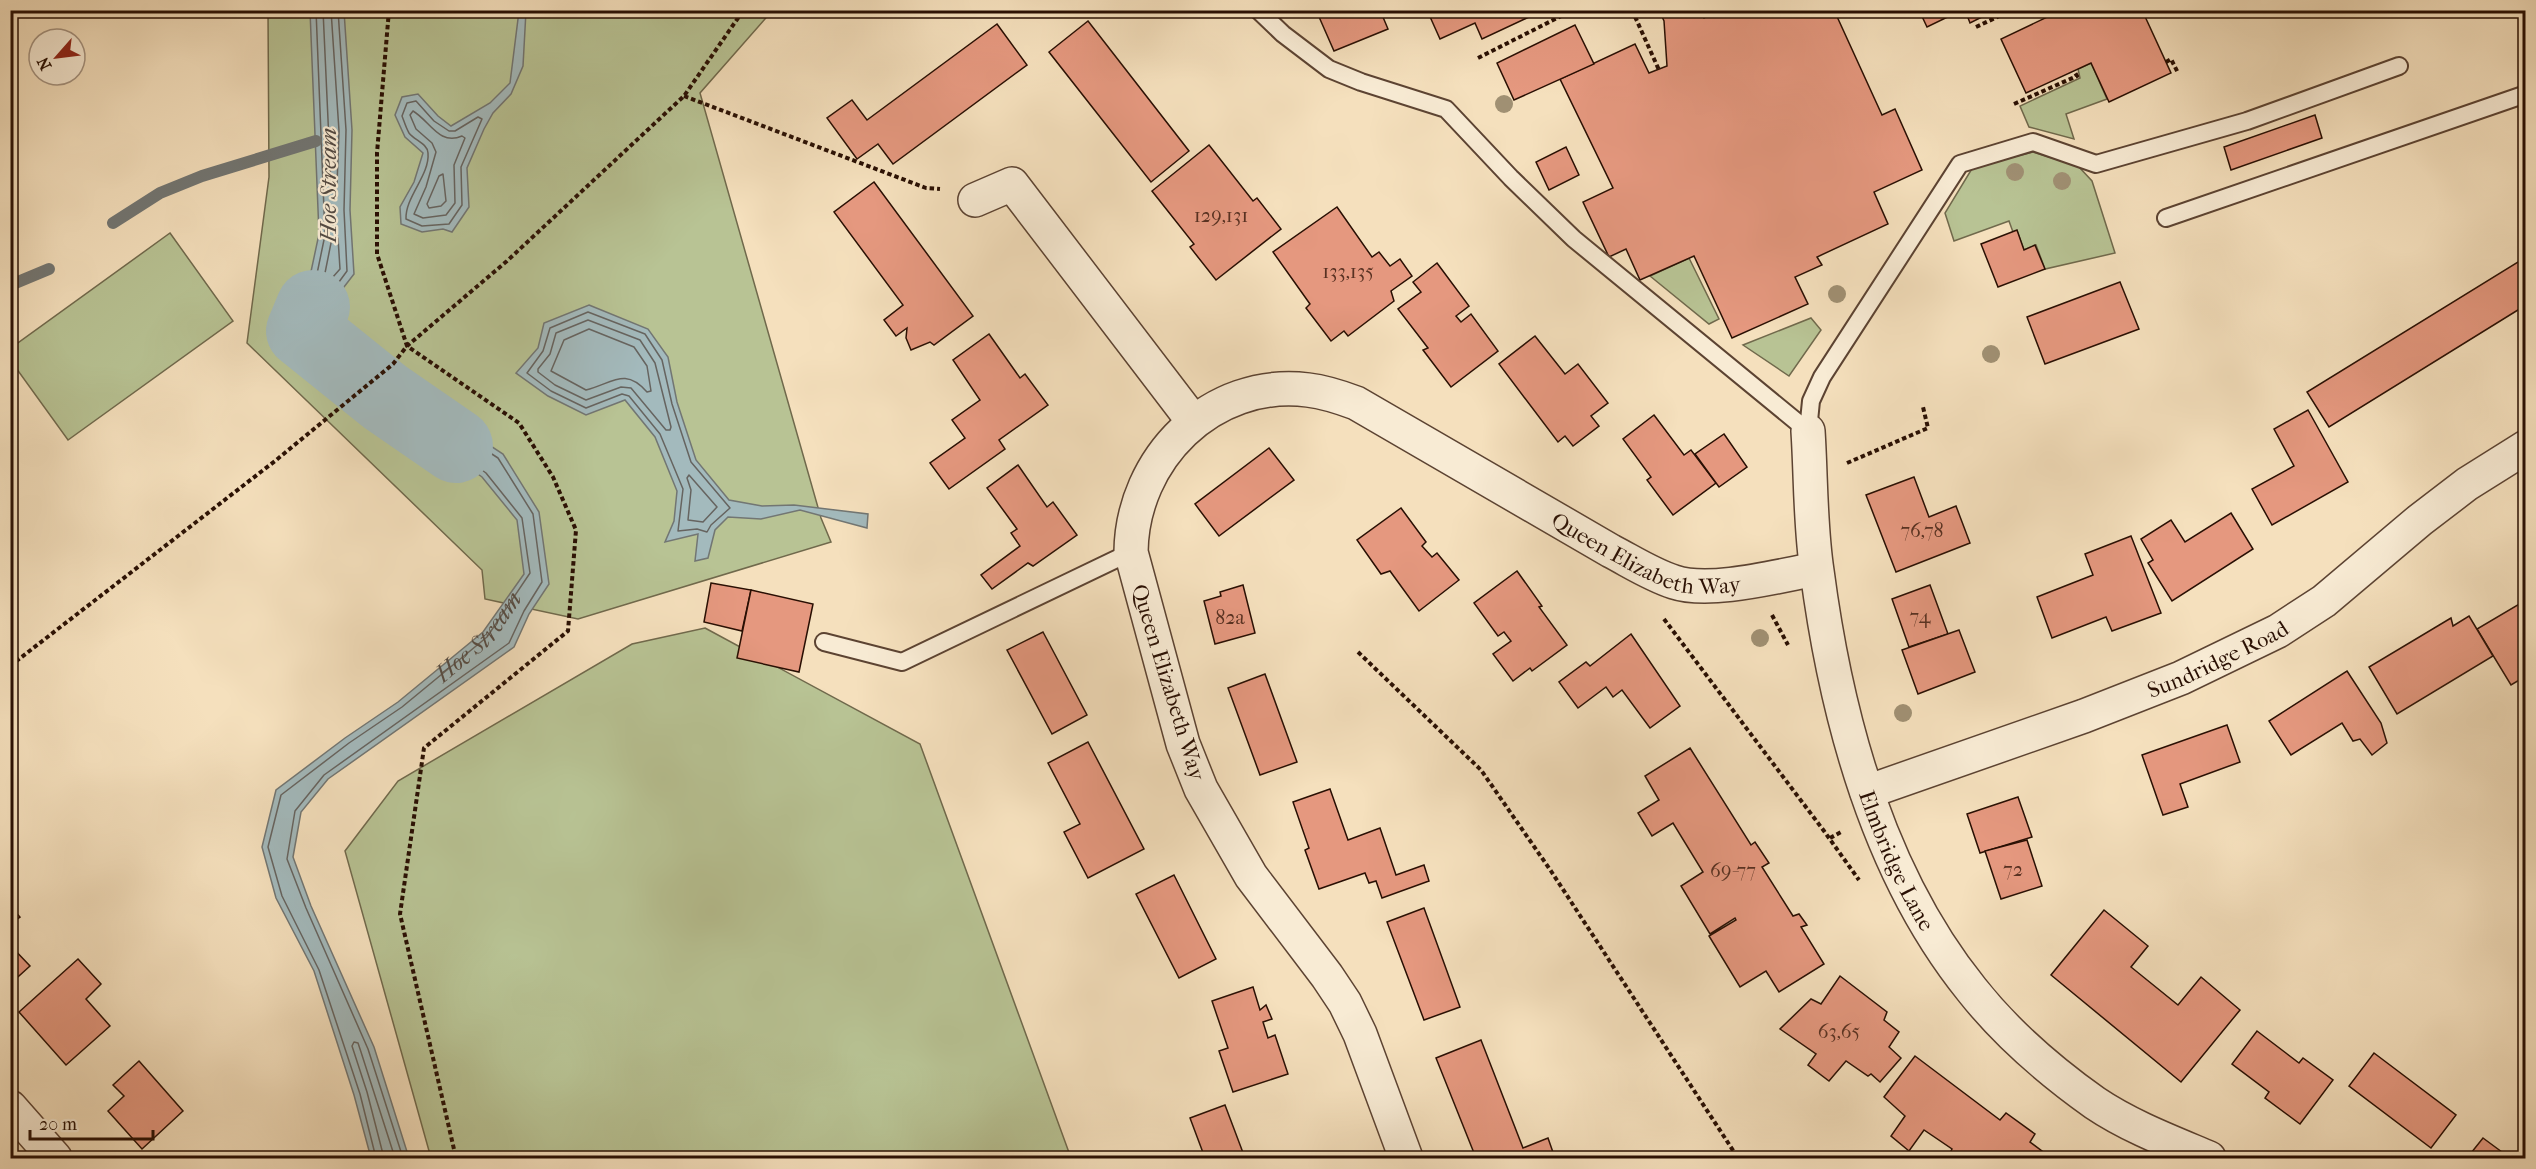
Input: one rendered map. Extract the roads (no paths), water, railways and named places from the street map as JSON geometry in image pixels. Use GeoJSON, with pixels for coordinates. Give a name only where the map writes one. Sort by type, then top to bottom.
{"type":"FeatureCollection","features":[{"type":"Feature","properties":{"kind":"street"},"geometry":{"type":"LineString","coordinates":[[975,200],[1012,184],[1193,421]]}},
{"type":"Feature","properties":{"kind":"street","name":"Queen Elizabeth Way"},"geometry":{"type":"LineString","coordinates":[[1406,1158],[1360,1034],[1345,1003],[1328,976],[1251,876],[1201,789],[1183,744],[1131,552],[1131,531],[1145,485],[1160,458],[1193,421],[1214,407],[1238,397],[1269,390],[1305,389],[1331,394],[1356,403],[1611,551],[1676,583],[1703,586],[1723,584],[1816,569]]}},
{"type":"Feature","properties":{"kind":"street","name":"Elmbridge Lane"},"geometry":{"type":"LineString","coordinates":[[1808,431],[1816,569],[1829,651],[1843,713],[1867,792],[1891,853],[1919,909],[1954,965],[1999,1021],[2051,1069],[2097,1104],[2146,1131],[2209,1158]]}},
{"type":"Feature","properties":{"kind":"street","name":"Sundridge Road"},"geometry":{"type":"LineString","coordinates":[[1867,792],[2084,716],[2181,678],[2278,632],[2324,601],[2420,520],[2467,484],[2526,447]]}},
{"type":"Feature","properties":{"kind":"street"},"geometry":{"type":"LineString","coordinates":[[10,1107],[55,1158]]}},
{"type":"Feature","properties":{"kind":"lane"},"geometry":{"type":"LineString","coordinates":[[1258,10],[1283,34],[1329,69],[1361,82],[1446,109],[1511,178],[1574,239],[1808,431]]}},
{"type":"Feature","properties":{"kind":"lane"},"geometry":{"type":"LineString","coordinates":[[1808,431],[1811,401],[1822,377],[1960,164],[2033,142],[2096,164],[2247,121],[2399,66]]}},
{"type":"Feature","properties":{"kind":"lane"},"geometry":{"type":"LineString","coordinates":[[2166,218],[2526,94]]}},
{"type":"Feature","properties":{"kind":"lane"},"geometry":{"type":"LineString","coordinates":[[824,642],[902,662],[1131,552]]}},
{"type":"Feature","properties":{"kind":"water"},"geometry":{"type":"Polygon","coordinates":[[[310,11],[344,11],[352,130],[350,210],[354,274],[334,300],[323,320],[368,371],[345,394],[278,338],[273,320],[306,295],[319,234],[310,11]]]}},
{"type":"Feature","properties":{"kind":"water"},"geometry":{"type":"Polygon","coordinates":[[[519,11],[526,11],[523,66],[511,94],[493,113],[484,129],[467,168],[469,207],[452,232],[443,229],[422,232],[401,224],[400,207],[414,182],[423,153],[405,137],[395,115],[402,97],[418,94],[438,116],[451,126],[490,103],[510,83],[519,11]]]}},
{"type":"Feature","properties":{"kind":"water"},"geometry":{"type":"Polygon","coordinates":[[[589,305],[648,329],[668,357],[677,402],[696,460],[729,500],[762,506],[794,505],[868,514],[867,528],[800,510],[761,519],[728,517],[715,530],[708,558],[695,561],[698,534],[665,542],[674,521],[677,491],[655,437],[625,400],[586,415],[548,396],[516,373],[538,348],[544,323],[589,305]]]}},
{"type":"Feature","properties":{"kind":"water"},"geometry":{"type":"Polygon","coordinates":[[[386,377],[503,454],[539,512],[549,584],[529,614],[514,647],[328,779],[301,812],[293,857],[311,906],[374,1047],[409,1158],[371,1158],[354,1095],[314,971],[276,898],[262,847],[276,790],[345,738],[398,702],[483,632],[524,574],[517,520],[482,477],[415,429],[374,413],[353,401],[386,377]]]}},
{"type":"Feature","properties":{"kind":"waterway"},"geometry":{"type":"LineString","coordinates":[[113,223],[160,193],[202,176],[316,141]]}},
{"type":"Feature","properties":{"kind":"waterway"},"geometry":{"type":"LineString","coordinates":[[10,277],[13,284],[49,269]]}},
{"type":"Feature","properties":{"kind":"waterway","name":"Hoe Stream"},"geometry":{"type":"LineString","coordinates":[[313,307],[303,331],[385,397],[456,446]]}}]}
